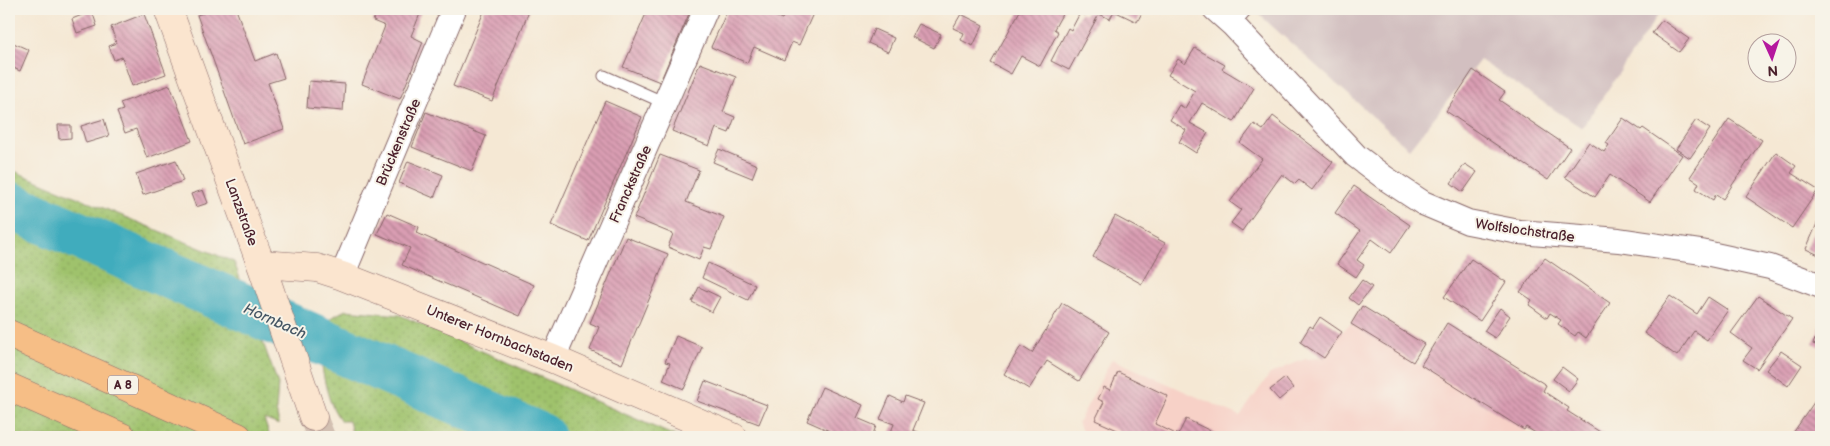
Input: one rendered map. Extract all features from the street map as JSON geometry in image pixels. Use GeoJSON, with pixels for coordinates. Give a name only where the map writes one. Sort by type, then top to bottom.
{"type":"FeatureCollection","features":[{"type":"Feature","properties":{"kind":"highway","name":"A 8"},"geometry":{"type":"LineString","coordinates":[[9,334],[238,437]]}},
{"type":"Feature","properties":{"kind":"highway"},"geometry":{"type":"LineString","coordinates":[[9,387],[122,437]]}},
{"type":"Feature","properties":{"kind":"street","name":"Lanzstraße"},"geometry":{"type":"LineString","coordinates":[[168,9],[262,267],[308,405]]}},
{"type":"Feature","properties":{"kind":"street","name":"Brückenstraße"},"geometry":{"type":"LineString","coordinates":[[342,276],[454,9]]}},
{"type":"Feature","properties":{"kind":"street","name":"Franckstraße"},"geometry":{"type":"LineString","coordinates":[[553,358],[706,9]]}},
{"type":"Feature","properties":{"kind":"street","name":"Wolfslochstraße"},"geometry":{"type":"LineString","coordinates":[[1215,9],[1240,17],[1356,156],[1385,178],[1424,203],[1468,222],[1519,232],[1618,240],[1701,252],[1770,267],[1821,286]]}},
{"type":"Feature","properties":{"kind":"street","name":"Unterer Hornbachstaden"},"geometry":{"type":"LineString","coordinates":[[262,267],[317,268],[342,276],[553,358],[733,437]]}},
{"type":"Feature","properties":{"kind":"lane"},"geometry":{"type":"LineString","coordinates":[[604,76],[665,103]]}},
{"type":"Feature","properties":{"kind":"shaded area"},"geometry":{"type":"Polygon","coordinates":[[[1253,9],[1662,9],[1582,128],[1480,60],[1409,149],[1253,9]]]}},
{"type":"Feature","properties":{"kind":"shaded area"},"geometry":{"type":"Polygon","coordinates":[[[1351,324],[1421,365],[1535,437],[1085,437],[1078,423],[1112,359],[1240,416],[1270,374],[1305,359],[1324,358],[1342,332],[1351,324]]]}},
{"type":"Feature","properties":{"kind":"green space"},"geometry":{"type":"Polygon","coordinates":[[[9,169],[234,262],[278,384],[276,410],[279,425],[264,419],[270,437],[9,437],[9,169]]]}},
{"type":"Feature","properties":{"kind":"green space"},"geometry":{"type":"Polygon","coordinates":[[[346,310],[400,315],[677,437],[353,437],[349,421],[341,421],[329,397],[324,379],[320,349],[322,329],[334,316],[346,310]]]}},
{"type":"Feature","properties":{"kind":"building"},"geometry":{"type":"Polygon","coordinates":[[[102,9],[117,9],[104,13],[102,9]]]}},
{"type":"Feature","properties":{"kind":"building"},"geometry":{"type":"Polygon","coordinates":[[[215,9],[236,9],[255,61],[276,53],[284,78],[268,83],[284,129],[243,144],[197,15],[215,9]]]}},
{"type":"Feature","properties":{"kind":"building"},"geometry":{"type":"Polygon","coordinates":[[[378,9],[422,9],[411,36],[423,42],[400,99],[362,84],[385,26],[373,21],[378,9]]]}},
{"type":"Feature","properties":{"kind":"building"},"geometry":{"type":"Polygon","coordinates":[[[485,9],[530,9],[492,101],[453,86],[485,9]]]}},
{"type":"Feature","properties":{"kind":"building"},"geometry":{"type":"Polygon","coordinates":[[[648,9],[691,9],[660,82],[623,67],[648,9]]]}},
{"type":"Feature","properties":{"kind":"building"},"geometry":{"type":"Polygon","coordinates":[[[728,9],[772,9],[770,14],[782,19],[787,9],[815,9],[799,45],[792,42],[784,60],[754,47],[747,63],[711,47],[728,9]]]}},
{"type":"Feature","properties":{"kind":"building"},"geometry":{"type":"Polygon","coordinates":[[[1021,9],[1065,9],[1054,29],[1058,32],[1040,66],[1021,56],[1011,74],[991,63],[1021,9]]]}},
{"type":"Feature","properties":{"kind":"building"},"geometry":{"type":"Polygon","coordinates":[[[1088,9],[1144,9],[1137,22],[1114,11],[1110,19],[1099,14],[1069,70],[1051,61],[1068,28],[1071,30],[1080,13],[1085,15],[1088,9]]]}},
{"type":"Feature","properties":{"kind":"building"},"geometry":{"type":"Polygon","coordinates":[[[92,11],[97,26],[77,33],[72,19],[92,11]]]}},
{"type":"Feature","properties":{"kind":"building"},"geometry":{"type":"Polygon","coordinates":[[[144,14],[166,74],[132,86],[122,57],[114,60],[109,46],[116,43],[111,27],[144,14]]]}},
{"type":"Feature","properties":{"kind":"building"},"geometry":{"type":"Polygon","coordinates":[[[961,14],[983,25],[973,46],[961,40],[964,33],[953,28],[961,14]]]}},
{"type":"Feature","properties":{"kind":"building"},"geometry":{"type":"Polygon","coordinates":[[[1662,20],[1689,39],[1679,52],[1652,33],[1662,20]]]}},
{"type":"Feature","properties":{"kind":"building"},"geometry":{"type":"Polygon","coordinates":[[[919,24],[941,34],[934,48],[912,37],[919,24]]]}},
{"type":"Feature","properties":{"kind":"building"},"geometry":{"type":"Polygon","coordinates":[[[874,29],[894,38],[888,52],[868,43],[874,29]]]}},
{"type":"Feature","properties":{"kind":"building"},"geometry":{"type":"Polygon","coordinates":[[[9,41],[29,50],[20,71],[9,66],[9,41]]]}},
{"type":"Feature","properties":{"kind":"building"},"geometry":{"type":"Polygon","coordinates":[[[1195,48],[1225,65],[1222,69],[1254,88],[1234,122],[1202,103],[1190,123],[1208,133],[1196,153],[1179,142],[1186,130],[1170,120],[1179,105],[1185,108],[1195,91],[1168,75],[1178,59],[1185,64],[1195,48]]]}},
{"type":"Feature","properties":{"kind":"building"},"geometry":{"type":"Polygon","coordinates":[[[700,63],[736,77],[723,112],[735,117],[729,133],[716,128],[709,146],[672,131],[700,63]]]}},
{"type":"Feature","properties":{"kind":"building"},"geometry":{"type":"Polygon","coordinates":[[[1473,70],[1505,92],[1499,100],[1570,148],[1548,180],[1446,111],[1473,70]]]}},
{"type":"Feature","properties":{"kind":"building"},"geometry":{"type":"Polygon","coordinates":[[[309,81],[345,84],[343,111],[307,108],[309,81]]]}},
{"type":"Feature","properties":{"kind":"building"},"geometry":{"type":"Polygon","coordinates":[[[170,85],[192,141],[147,158],[136,129],[125,133],[117,112],[123,110],[120,103],[170,85]]]}},
{"type":"Feature","properties":{"kind":"building"},"geometry":{"type":"Polygon","coordinates":[[[605,101],[642,117],[588,241],[551,225],[605,101]]]}},
{"type":"Feature","properties":{"kind":"building"},"geometry":{"type":"Polygon","coordinates":[[[426,112],[486,136],[472,171],[412,147],[426,112]]]}},
{"type":"Feature","properties":{"kind":"building"},"geometry":{"type":"Polygon","coordinates":[[[1273,116],[1333,162],[1312,190],[1299,180],[1295,184],[1282,174],[1242,231],[1231,223],[1241,210],[1230,202],[1262,159],[1240,143],[1254,124],[1263,130],[1273,116]]]}},
{"type":"Feature","properties":{"kind":"building"},"geometry":{"type":"Polygon","coordinates":[[[1623,118],[1641,130],[1643,128],[1682,155],[1650,202],[1610,175],[1595,197],[1565,177],[1589,142],[1604,152],[1609,145],[1606,143],[1623,118]]]}},
{"type":"Feature","properties":{"kind":"building"},"geometry":{"type":"Polygon","coordinates":[[[104,119],[109,136],[86,143],[81,126],[104,119]]]}},
{"type":"Feature","properties":{"kind":"building"},"geometry":{"type":"Polygon","coordinates":[[[1729,119],[1762,140],[1723,199],[1716,194],[1713,200],[1696,189],[1699,183],[1690,177],[1729,119]]]}},
{"type":"Feature","properties":{"kind":"building"},"geometry":{"type":"Polygon","coordinates":[[[1696,120],[1710,129],[1690,158],[1676,149],[1696,120]]]}},
{"type":"Feature","properties":{"kind":"building"},"geometry":{"type":"Polygon","coordinates":[[[58,125],[71,125],[71,138],[59,139],[58,125]]]}},
{"type":"Feature","properties":{"kind":"building"},"geometry":{"type":"Polygon","coordinates":[[[719,149],[757,165],[752,178],[713,162],[719,149]]]}},
{"type":"Feature","properties":{"kind":"building"},"geometry":{"type":"Polygon","coordinates":[[[1776,152],[1796,166],[1791,173],[1818,190],[1792,228],[1746,197],[1776,152]]]}},
{"type":"Feature","properties":{"kind":"building"},"geometry":{"type":"Polygon","coordinates":[[[660,155],[699,170],[686,202],[724,217],[711,249],[704,247],[699,260],[668,247],[673,234],[634,218],[660,155]]]}},
{"type":"Feature","properties":{"kind":"building"},"geometry":{"type":"Polygon","coordinates":[[[176,160],[183,181],[143,195],[136,174],[176,160]]]}},
{"type":"Feature","properties":{"kind":"building"},"geometry":{"type":"Polygon","coordinates":[[[408,161],[443,175],[434,198],[399,183],[408,161]]]}},
{"type":"Feature","properties":{"kind":"building"},"geometry":{"type":"Polygon","coordinates":[[[1465,164],[1477,172],[1463,192],[1451,183],[1465,164]]]}},
{"type":"Feature","properties":{"kind":"building"},"geometry":{"type":"Polygon","coordinates":[[[1354,186],[1410,225],[1391,253],[1372,239],[1357,260],[1364,265],[1356,277],[1337,264],[1360,231],[1335,213],[1354,186]]]}},
{"type":"Feature","properties":{"kind":"building"},"geometry":{"type":"Polygon","coordinates":[[[203,190],[208,203],[196,207],[191,194],[203,190]]]}},
{"type":"Feature","properties":{"kind":"building"},"geometry":{"type":"Polygon","coordinates":[[[387,213],[419,227],[417,233],[534,285],[520,316],[402,265],[410,248],[377,234],[387,213]]]}},
{"type":"Feature","properties":{"kind":"building"},"geometry":{"type":"Polygon","coordinates":[[[1115,216],[1165,243],[1142,284],[1093,257],[1115,216]]]}},
{"type":"Feature","properties":{"kind":"building"},"geometry":{"type":"Polygon","coordinates":[[[1819,219],[1821,219],[1821,256],[1806,249],[1819,219]]]}},
{"type":"Feature","properties":{"kind":"building"},"geometry":{"type":"Polygon","coordinates":[[[626,237],[668,254],[622,364],[590,350],[599,327],[590,323],[626,237]]]}},
{"type":"Feature","properties":{"kind":"building"},"geometry":{"type":"Polygon","coordinates":[[[1545,258],[1610,303],[1586,338],[1578,332],[1575,336],[1558,324],[1561,320],[1550,313],[1547,318],[1529,305],[1532,300],[1520,292],[1545,258]]]}},
{"type":"Feature","properties":{"kind":"building"},"geometry":{"type":"Polygon","coordinates":[[[1471,259],[1506,282],[1480,321],[1444,297],[1471,259]]]}},
{"type":"Feature","properties":{"kind":"building"},"geometry":{"type":"Polygon","coordinates":[[[708,263],[755,285],[748,300],[702,278],[708,263]]]}},
{"type":"Feature","properties":{"kind":"building"},"geometry":{"type":"Polygon","coordinates":[[[1362,280],[1372,287],[1358,305],[1349,298],[1362,280]]]}},
{"type":"Feature","properties":{"kind":"building"},"geometry":{"type":"Polygon","coordinates":[[[699,287],[720,297],[712,312],[692,302],[699,287]]]}},
{"type":"Feature","properties":{"kind":"building"},"geometry":{"type":"Polygon","coordinates":[[[1670,296],[1697,314],[1708,297],[1728,310],[1707,340],[1694,331],[1677,356],[1644,333],[1670,296]]]}},
{"type":"Feature","properties":{"kind":"building"},"geometry":{"type":"Polygon","coordinates":[[[1758,296],[1792,319],[1757,369],[1743,360],[1752,348],[1731,333],[1758,296]]]}},
{"type":"Feature","properties":{"kind":"building"},"geometry":{"type":"Polygon","coordinates":[[[1062,303],[1109,332],[1079,381],[1047,361],[1029,389],[1004,374],[1021,346],[1032,353],[1062,303]]]}},
{"type":"Feature","properties":{"kind":"building"},"geometry":{"type":"Polygon","coordinates":[[[1362,306],[1424,344],[1413,362],[1351,324],[1362,306]]]}},
{"type":"Feature","properties":{"kind":"building"},"geometry":{"type":"Polygon","coordinates":[[[1500,308],[1510,316],[1495,338],[1484,331],[1500,308]]]}},
{"type":"Feature","properties":{"kind":"building"},"geometry":{"type":"Polygon","coordinates":[[[1320,317],[1342,332],[1324,358],[1300,342],[1310,326],[1313,328],[1320,317]]]}},
{"type":"Feature","properties":{"kind":"building"},"geometry":{"type":"Polygon","coordinates":[[[1447,323],[1546,385],[1543,391],[1569,408],[1567,411],[1608,437],[1542,437],[1526,427],[1524,430],[1421,365],[1447,323]]]}},
{"type":"Feature","properties":{"kind":"building"},"geometry":{"type":"Polygon","coordinates":[[[1821,325],[1821,347],[1813,344],[1821,325]]]}},
{"type":"Feature","properties":{"kind":"building"},"geometry":{"type":"Polygon","coordinates":[[[676,336],[702,347],[684,389],[663,380],[670,363],[665,362],[676,336]]]}},
{"type":"Feature","properties":{"kind":"building"},"geometry":{"type":"Polygon","coordinates":[[[1781,351],[1802,365],[1788,386],[1766,370],[1781,351]]]}},
{"type":"Feature","properties":{"kind":"building"},"geometry":{"type":"Polygon","coordinates":[[[1562,367],[1578,379],[1569,391],[1553,379],[1562,367]]]}},
{"type":"Feature","properties":{"kind":"building"},"geometry":{"type":"Polygon","coordinates":[[[1118,372],[1168,396],[1155,424],[1178,435],[1186,419],[1223,437],[1133,437],[1095,420],[1104,402],[1098,399],[1104,387],[1110,390],[1118,372]]]}},
{"type":"Feature","properties":{"kind":"building"},"geometry":{"type":"Polygon","coordinates":[[[1285,378],[1293,388],[1279,400],[1270,390],[1285,378]]]}},
{"type":"Feature","properties":{"kind":"building"},"geometry":{"type":"Polygon","coordinates":[[[705,381],[767,405],[759,424],[697,401],[705,381]]]}},
{"type":"Feature","properties":{"kind":"building"},"geometry":{"type":"Polygon","coordinates":[[[822,387],[863,405],[857,418],[876,426],[872,437],[843,437],[807,421],[822,387]]]}},
{"type":"Feature","properties":{"kind":"building"},"geometry":{"type":"Polygon","coordinates":[[[1821,392],[1821,437],[1792,437],[1791,436],[1821,392]]]}},
{"type":"Feature","properties":{"kind":"building"},"geometry":{"type":"Polygon","coordinates":[[[890,396],[903,402],[905,396],[924,403],[913,430],[931,437],[889,437],[894,424],[880,419],[890,396]]]}},
{"type":"Feature","properties":{"kind":"waterway","name":"Hornbach"},"geometry":{"type":"LineString","coordinates":[[9,205],[541,437]]}},
{"type":"Feature","properties":{"kind":"tunnel"},"geometry":{"type":"LineString","coordinates":[[313,417],[321,437]]}}]}
